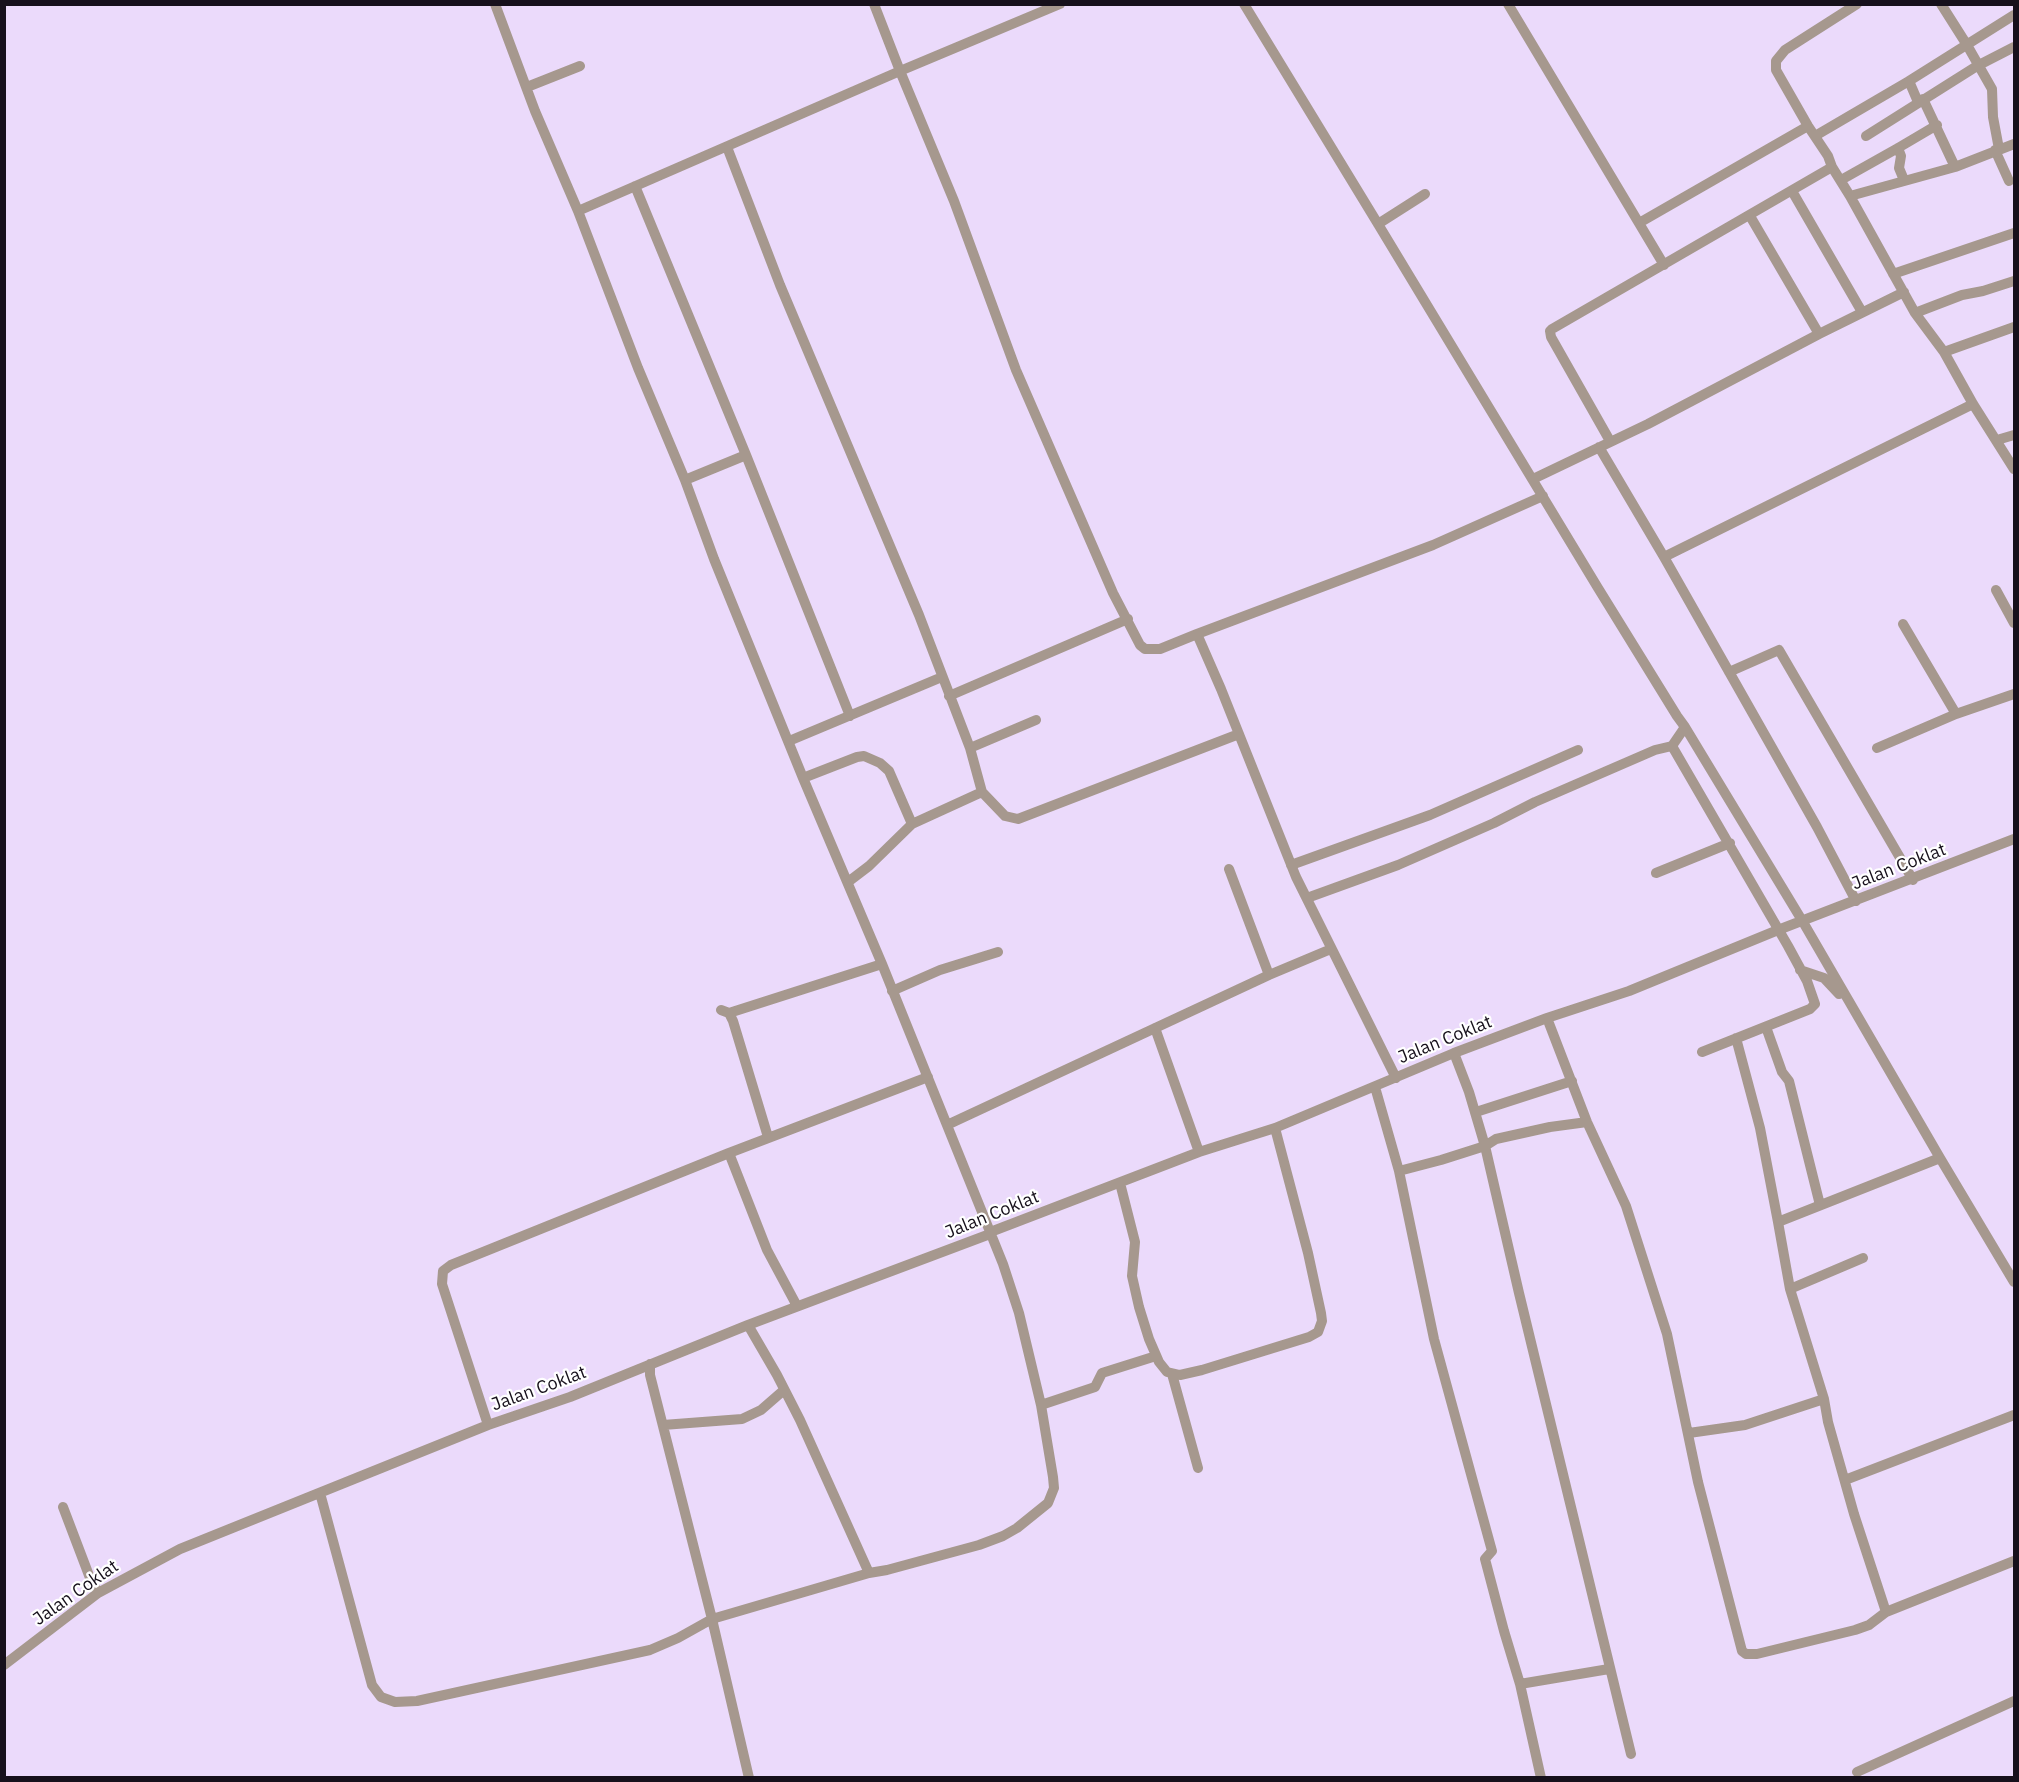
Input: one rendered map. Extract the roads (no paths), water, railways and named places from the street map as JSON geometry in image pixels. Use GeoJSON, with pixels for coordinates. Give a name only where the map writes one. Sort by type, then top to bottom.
{"type":"FeatureCollection","features":[{"type":"Feature","properties":{"kind":"street"},"geometry":{"type":"LineString","coordinates":[[320,1493],[372,1685],[381,1697],[395,1702],[417,1701],[650,1650],[712,1619],[869,1573],[980,1545],[1003,1536],[1025,1522],[1048,1503],[1054,1488],[1041,1405],[1010,1281],[882,964],[714,559],[685,480],[638,368],[578,211],[539,121],[495,4]]}},
{"type":"Feature","properties":{"kind":"street"},"geometry":{"type":"LineString","coordinates":[[874,4],[954,201],[1016,370],[1113,592],[1140,645],[1145,649],[1160,650],[1433,545],[1543,496]]}},
{"type":"Feature","properties":{"kind":"street"},"geometry":{"type":"LineString","coordinates":[[578,211],[1060,4]]}},
{"type":"Feature","properties":{"kind":"street"},"geometry":{"type":"LineString","coordinates":[[1244,4],[1803,922],[2014,1282]]}},
{"type":"Feature","properties":{"kind":"street"},"geometry":{"type":"LineString","coordinates":[[1508,4],[1664,265]]}},
{"type":"Feature","properties":{"kind":"street"},"geometry":{"type":"LineString","coordinates":[[1857,4],[1785,50],[1776,61],[1777,72],[1851,196],[1915,313],[1944,352],[1973,404],[2014,469]]}},
{"type":"Feature","properties":{"kind":"street"},"geometry":{"type":"LineString","coordinates":[[1941,4],[1992,89],[1997,150],[2009,181]]}},
{"type":"Feature","properties":{"kind":"street"},"geometry":{"type":"LineString","coordinates":[[1815,136],[1910,81],[2014,15]]}},
{"type":"Feature","properties":{"kind":"street"},"geometry":{"type":"LineString","coordinates":[[1866,136],[1977,66],[2014,47]]}},
{"type":"Feature","properties":{"kind":"street"},"geometry":{"type":"LineString","coordinates":[[527,87],[580,66]]}},
{"type":"Feature","properties":{"kind":"street"},"geometry":{"type":"LineString","coordinates":[[1910,81],[1908,83],[1936,125],[1955,167]]}},
{"type":"Feature","properties":{"kind":"street"},"geometry":{"type":"LineString","coordinates":[[1841,180],[1936,125]]}},
{"type":"Feature","properties":{"kind":"street"},"geometry":{"type":"LineString","coordinates":[[1639,223],[1808,126]]}},
{"type":"Feature","properties":{"kind":"street"},"geometry":{"type":"LineString","coordinates":[[1851,196],[1955,167],[2014,144]]}},
{"type":"Feature","properties":{"kind":"street"},"geometry":{"type":"LineString","coordinates":[[727,147],[780,285],[914,604],[970,748],[982,792],[1005,816],[1018,819],[1239,734]]}},
{"type":"Feature","properties":{"kind":"street"},"geometry":{"type":"LineString","coordinates":[[1898,148],[1901,156],[1899,168],[1904,180]]}},
{"type":"Feature","properties":{"kind":"street"},"geometry":{"type":"LineString","coordinates":[[1610,441],[1551,337],[1550,331],[1832,167]]}},
{"type":"Feature","properties":{"kind":"street"},"geometry":{"type":"LineString","coordinates":[[635,186],[850,716]]}},
{"type":"Feature","properties":{"kind":"street"},"geometry":{"type":"LineString","coordinates":[[1792,191],[1862,312]]}},
{"type":"Feature","properties":{"kind":"street"},"geometry":{"type":"LineString","coordinates":[[1378,224],[1425,194]]}},
{"type":"Feature","properties":{"kind":"street"},"geometry":{"type":"LineString","coordinates":[[1750,216],[1819,334]]}},
{"type":"Feature","properties":{"kind":"street"},"geometry":{"type":"LineString","coordinates":[[1893,274],[2014,233]]}},
{"type":"Feature","properties":{"kind":"street"},"geometry":{"type":"LineString","coordinates":[[1915,313],[2014,281]]}},
{"type":"Feature","properties":{"kind":"street"},"geometry":{"type":"LineString","coordinates":[[1533,479],[1647,424],[1904,292]]}},
{"type":"Feature","properties":{"kind":"street"},"geometry":{"type":"LineString","coordinates":[[1944,352],[2014,327]]}},
{"type":"Feature","properties":{"kind":"street"},"geometry":{"type":"LineString","coordinates":[[1664,557],[1973,404]]}},
{"type":"Feature","properties":{"kind":"street"},"geometry":{"type":"LineString","coordinates":[[1997,440],[2014,435]]}},
{"type":"Feature","properties":{"kind":"street"},"geometry":{"type":"LineString","coordinates":[[1599,447],[1664,557],[1847,881],[1856,901]]}},
{"type":"Feature","properties":{"kind":"street"},"geometry":{"type":"LineString","coordinates":[[685,480],[746,455]]}},
{"type":"Feature","properties":{"kind":"street"},"geometry":{"type":"LineString","coordinates":[[1996,590],[2014,623]]}},
{"type":"Feature","properties":{"kind":"street"},"geometry":{"type":"LineString","coordinates":[[949,696],[1128,619]]}},
{"type":"Feature","properties":{"kind":"street"},"geometry":{"type":"LineString","coordinates":[[1903,624],[1956,714]]}},
{"type":"Feature","properties":{"kind":"street"},"geometry":{"type":"LineString","coordinates":[[1197,634],[1291,865],[1396,1078]]}},
{"type":"Feature","properties":{"kind":"street"},"geometry":{"type":"LineString","coordinates":[[1729,672],[1779,650],[1913,880]]}},
{"type":"Feature","properties":{"kind":"street"},"geometry":{"type":"LineString","coordinates":[[789,741],[942,677]]}},
{"type":"Feature","properties":{"kind":"street"},"geometry":{"type":"LineString","coordinates":[[1877,748],[1956,714],[2014,694]]}},
{"type":"Feature","properties":{"kind":"street"},"geometry":{"type":"LineString","coordinates":[[970,748],[1036,720]]}},
{"type":"Feature","properties":{"kind":"street"},"geometry":{"type":"LineString","coordinates":[[1307,898],[1398,865],[1655,750],[1672,746],[1685,727]]}},
{"type":"Feature","properties":{"kind":"street"},"geometry":{"type":"LineString","coordinates":[[1672,746],[1730,843],[1807,981],[1815,1004],[1810,1009],[1702,1052]]}},
{"type":"Feature","properties":{"kind":"street"},"geometry":{"type":"LineString","coordinates":[[1291,865],[1430,815],[1578,750]]}},
{"type":"Feature","properties":{"kind":"street"},"geometry":{"type":"LineString","coordinates":[[803,778],[864,756],[880,763],[889,771],[912,824]]}},
{"type":"Feature","properties":{"kind":"street"},"geometry":{"type":"LineString","coordinates":[[848,882],[874,862],[912,824],[982,792]]}},
{"type":"Feature","properties":{"kind":"street","name":"Jalan Coklat"},"geometry":{"type":"LineString","coordinates":[[4,1665],[98,1593],[162,1557],[488,1425],[570,1396],[748,1325],[1199,1152],[1275,1128],[1454,1053],[1547,1018],[1629,992],[1778,930],[1913,880],[2014,839]]}},
{"type":"Feature","properties":{"kind":"street"},"geometry":{"type":"LineString","coordinates":[[1656,873],[1730,843]]}},
{"type":"Feature","properties":{"kind":"street"},"geometry":{"type":"LineString","coordinates":[[1229,869],[1269,975]]}},
{"type":"Feature","properties":{"kind":"street"},"geometry":{"type":"LineString","coordinates":[[947,1125],[1269,975],[1331,949]]}},
{"type":"Feature","properties":{"kind":"street"},"geometry":{"type":"LineString","coordinates":[[892,991],[940,970],[998,952]]}},
{"type":"Feature","properties":{"kind":"street"},"geometry":{"type":"LineString","coordinates":[[768,1137],[733,1021],[725,1012],[882,964]]}},
{"type":"Feature","properties":{"kind":"street"},"geometry":{"type":"LineString","coordinates":[[1800,970],[1818,975],[1831,983],[1873,1050],[1885,1061]]}},
{"type":"Feature","properties":{"kind":"street"},"geometry":{"type":"LineString","coordinates":[[1547,1018],[1587,1122],[1610,1169],[1636,1234],[1667,1334],[1698,1482],[1742,1651],[1746,1654],[1757,1654],[1855,1630],[1869,1625],[1886,1612],[2014,1561]]}},
{"type":"Feature","properties":{"kind":"street"},"geometry":{"type":"LineString","coordinates":[[1766,1027],[1782,1072],[1789,1082],[1820,1205]]}},
{"type":"Feature","properties":{"kind":"street"},"geometry":{"type":"LineString","coordinates":[[1155,1028],[1199,1152]]}},
{"type":"Feature","properties":{"kind":"street"},"geometry":{"type":"LineString","coordinates":[[1736,1038],[1760,1128],[1790,1289],[1824,1399],[1854,1514],[1886,1612]]}},
{"type":"Feature","properties":{"kind":"street"},"geometry":{"type":"LineString","coordinates":[[1454,1053],[1476,1112],[1485,1146],[1631,1754]]}},
{"type":"Feature","properties":{"kind":"street"},"geometry":{"type":"LineString","coordinates":[[488,1425],[442,1284],[443,1271],[451,1265],[768,1137],[928,1077]]}},
{"type":"Feature","properties":{"kind":"street"},"geometry":{"type":"LineString","coordinates":[[1476,1112],[1572,1082]]}},
{"type":"Feature","properties":{"kind":"street"},"geometry":{"type":"LineString","coordinates":[[1375,1087],[1403,1170],[1434,1340],[1492,1551],[1485,1559],[1520,1684],[1541,1778]]}},
{"type":"Feature","properties":{"kind":"street"},"geometry":{"type":"LineString","coordinates":[[1403,1170],[1485,1146],[1496,1139],[1550,1127],[1587,1122]]}},
{"type":"Feature","properties":{"kind":"street"},"geometry":{"type":"LineString","coordinates":[[1120,1183],[1135,1242],[1132,1268],[1134,1284],[1149,1339],[1164,1369],[1172,1374],[1180,1375],[1314,1335],[1322,1321],[1321,1313],[1308,1253],[1275,1128]]}},
{"type":"Feature","properties":{"kind":"street"},"geometry":{"type":"LineString","coordinates":[[729,1153],[767,1250],[797,1306]]}},
{"type":"Feature","properties":{"kind":"street"},"geometry":{"type":"LineString","coordinates":[[1779,1222],[1940,1158]]}},
{"type":"Feature","properties":{"kind":"street"},"geometry":{"type":"LineString","coordinates":[[1790,1289],[1863,1258]]}},
{"type":"Feature","properties":{"kind":"street"},"geometry":{"type":"LineString","coordinates":[[748,1325],[784,1390],[869,1573]]}},
{"type":"Feature","properties":{"kind":"street"},"geometry":{"type":"LineString","coordinates":[[1041,1405],[1095,1387],[1102,1373],[1156,1356]]}},
{"type":"Feature","properties":{"kind":"street"},"geometry":{"type":"LineString","coordinates":[[650,1364],[650,1375],[712,1619],[749,1778]]}},
{"type":"Feature","properties":{"kind":"street"},"geometry":{"type":"LineString","coordinates":[[1172,1374],[1198,1468]]}},
{"type":"Feature","properties":{"kind":"street"},"geometry":{"type":"LineString","coordinates":[[663,1425],[742,1419],[760,1410],[784,1390]]}},
{"type":"Feature","properties":{"kind":"street"},"geometry":{"type":"LineString","coordinates":[[1689,1432],[1745,1425],[1824,1399]]}},
{"type":"Feature","properties":{"kind":"street"},"geometry":{"type":"LineString","coordinates":[[1845,1480],[2014,1415]]}},
{"type":"Feature","properties":{"kind":"street"},"geometry":{"type":"LineString","coordinates":[[63,1507],[98,1593]]}},
{"type":"Feature","properties":{"kind":"street"},"geometry":{"type":"LineString","coordinates":[[1520,1684],[1609,1669]]}},
{"type":"Feature","properties":{"kind":"street"},"geometry":{"type":"LineString","coordinates":[[1857,1772],[2014,1701]]}}]}
